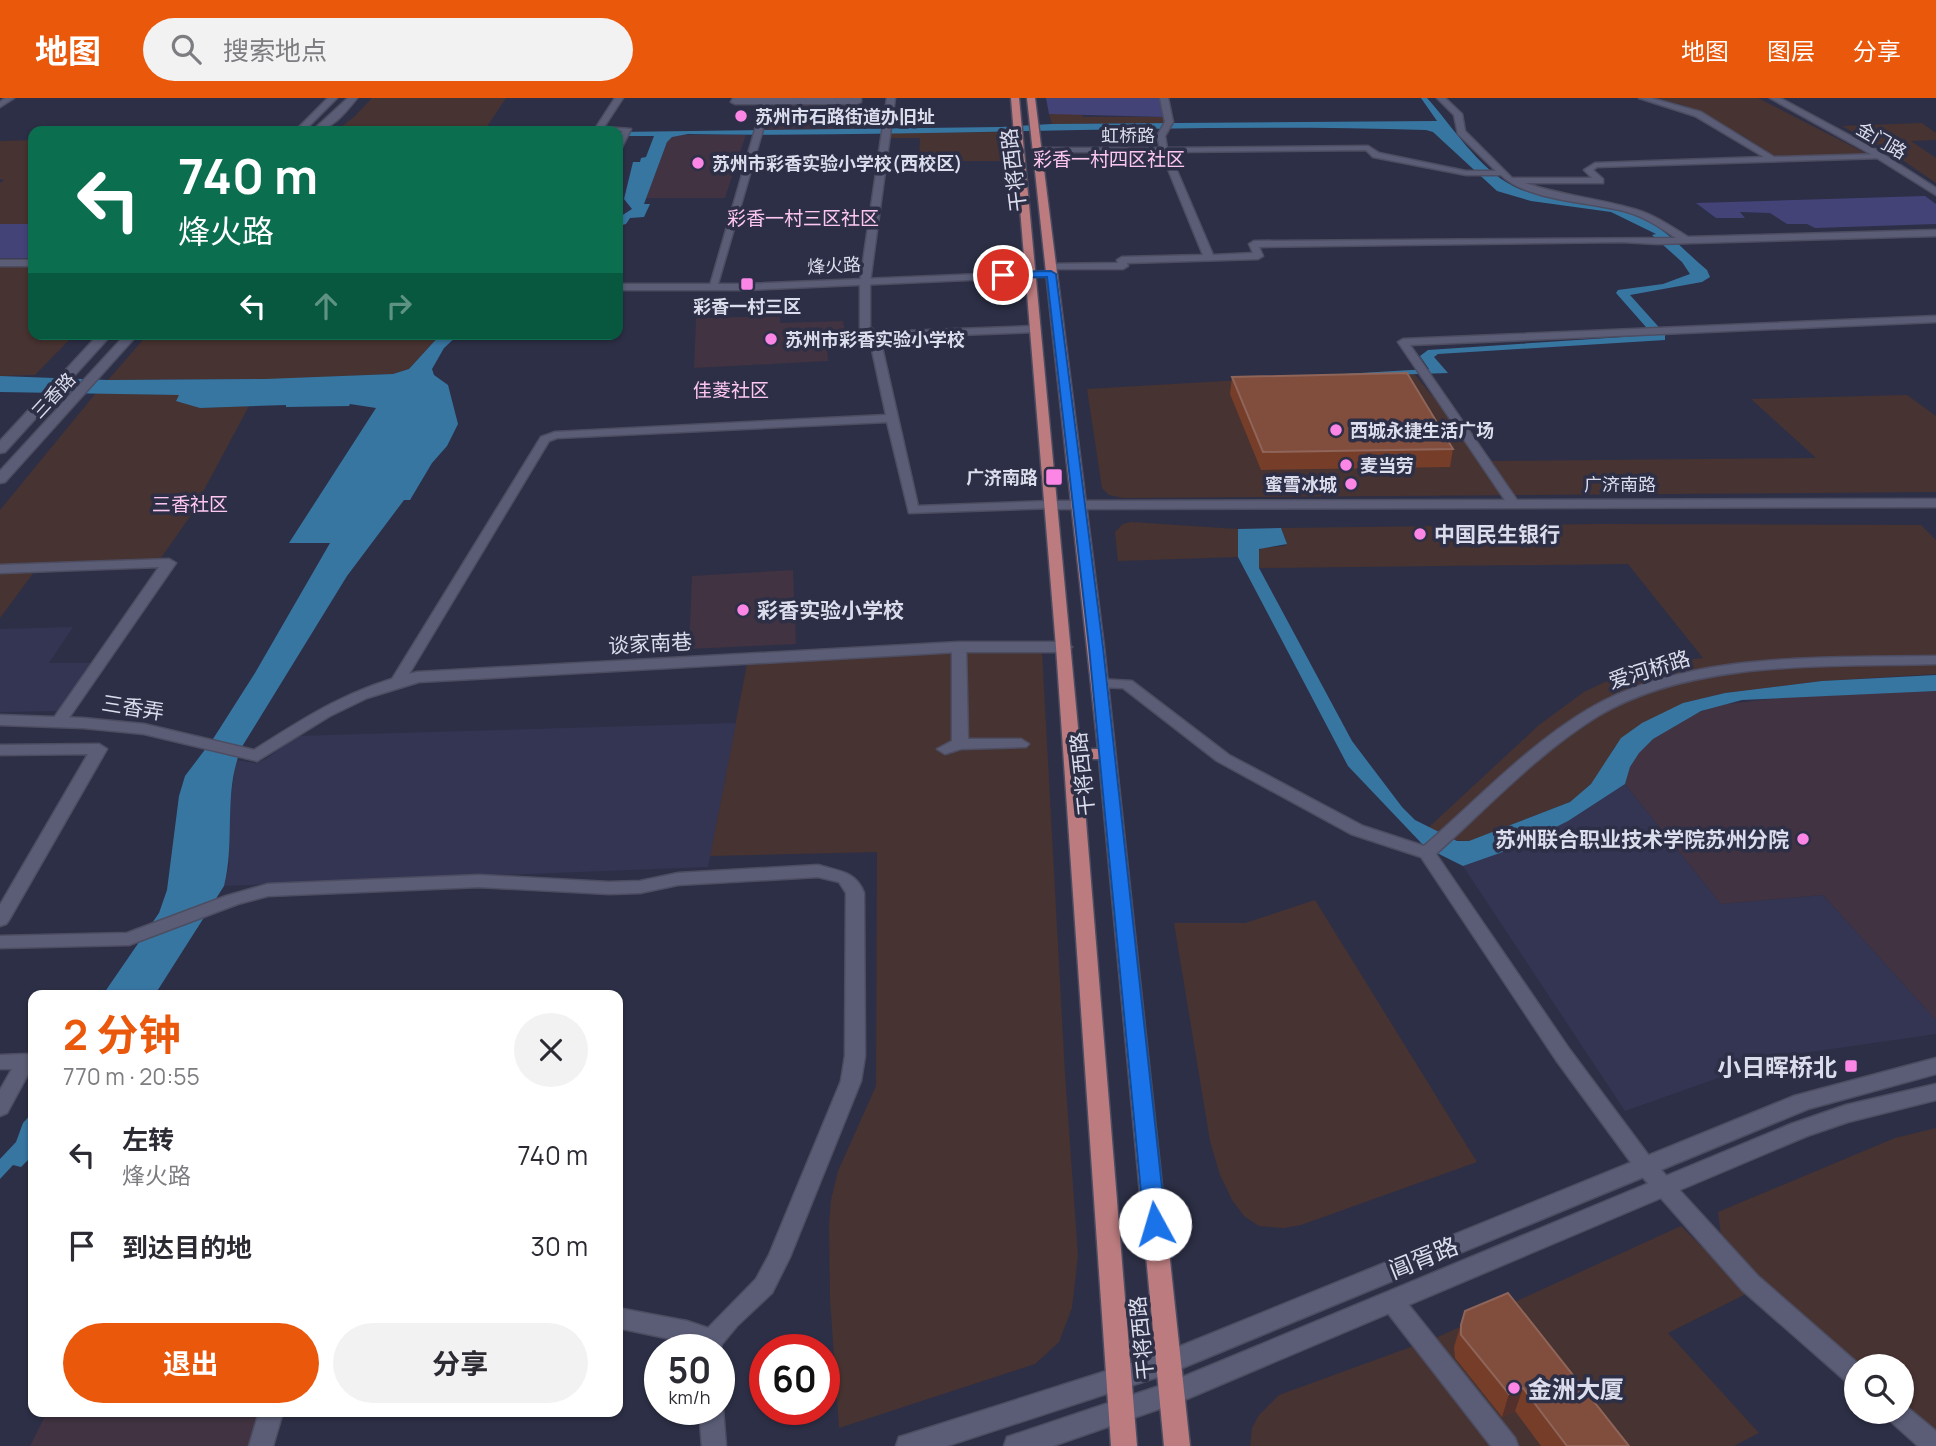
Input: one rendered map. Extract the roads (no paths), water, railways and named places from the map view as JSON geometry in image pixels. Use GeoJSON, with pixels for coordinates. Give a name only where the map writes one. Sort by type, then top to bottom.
{"type":"FeatureCollection","features":[{"type":"Feature","properties":{"kind":"main road"},"geometry":{"type":"LineString","coordinates":[[301,126],[325,98]]}},
{"type":"Feature","properties":{"kind":"main road"},"geometry":{"type":"LineString","coordinates":[[304,126],[333,98]]}},
{"type":"Feature","properties":{"kind":"main road"},"geometry":{"type":"LineString","coordinates":[[319,126],[344,98]]}},
{"type":"Feature","properties":{"kind":"main road"},"geometry":{"type":"LineString","coordinates":[[322,126],[353,98]]}},
{"type":"Feature","properties":{"kind":"main road"},"geometry":{"type":"LineString","coordinates":[[737,98],[735,102],[857,102],[858,98]]}},
{"type":"Feature","properties":{"kind":"main road","name":"干将西路"},"geometry":{"type":"LineString","coordinates":[[1015,98],[1064,647],[1124,1446]]}},
{"type":"Feature","properties":{"kind":"main road","name":"干将西路"},"geometry":{"type":"LineString","coordinates":[[1031,98],[1107,754],[1177,1446]]}},
{"type":"Feature","properties":{"kind":"main road","name":"金门路"},"geometry":{"type":"LineString","coordinates":[[1774,98],[1881,156],[1936,192]]}},
{"type":"Feature","properties":{"kind":"main road","name":"烽火路"},"geometry":{"type":"LineString","coordinates":[[623,287],[865,282],[1030,274],[1051,270]]}},
{"type":"Feature","properties":{"kind":"main road","name":"三香路"},"geometry":{"type":"LineString","coordinates":[[0,449],[100,340]]}},
{"type":"Feature","properties":{"kind":"main road","name":"三香路"},"geometry":{"type":"LineString","coordinates":[[0,479],[127,340]]}},
{"type":"Feature","properties":{"kind":"main road","name":"广济南路"},"geometry":{"type":"LineString","coordinates":[[1079,509],[1513,503],[1935,506]]}},
{"type":"Feature","properties":{"kind":"main road","name":"广济南路"},"geometry":{"type":"LineString","coordinates":[[1051,509],[1935,506]]}},
{"type":"Feature","properties":{"kind":"main road","name":"谈家南巷"},"geometry":{"type":"LineString","coordinates":[[253,756],[324,712],[361,695],[417,677],[959,647],[1064,647]]}},
{"type":"Feature","properties":{"kind":"main road","name":"三香弄"},"geometry":{"type":"LineString","coordinates":[[0,720],[144,729],[253,756]]}},
{"type":"Feature","properties":{"kind":"main road"},"geometry":{"type":"LineString","coordinates":[[1072,754],[1107,754]]}},
{"type":"Feature","properties":{"kind":"main road","name":"阊胥路"},"geometry":{"type":"LineString","coordinates":[[909,1446],[1170,1362],[1802,1102],[1936,1066]]}},
{"type":"Feature","properties":{"kind":"main road","name":"阊胥路"},"geometry":{"type":"LineString","coordinates":[[1017,1446],[1173,1393],[1663,1186],[1822,1122],[1936,1092]]}},
{"type":"Feature","properties":{"kind":"street"},"geometry":{"type":"LineString","coordinates":[[0,105],[10,98]]}},
{"type":"Feature","properties":{"kind":"street"},"geometry":{"type":"LineString","coordinates":[[602,126],[619,98]]}},
{"type":"Feature","properties":{"kind":"street"},"geometry":{"type":"LineString","coordinates":[[891,98],[865,282],[865,328],[874,335],[913,510],[1051,509]]}},
{"type":"Feature","properties":{"kind":"street","name":"虹桥路"},"geometry":{"type":"LineString","coordinates":[[1037,150],[1164,150],[1161,136],[1169,122],[1164,98]]}},
{"type":"Feature","properties":{"kind":"street"},"geometry":{"type":"LineString","coordinates":[[1441,98],[1458,114],[1461,132],[1499,173],[1510,180],[1548,194],[1630,210],[1654,220],[1686,240]]}},
{"type":"Feature","properties":{"kind":"street"},"geometry":{"type":"LineString","coordinates":[[1643,98],[1698,114],[1772,159]]}},
{"type":"Feature","properties":{"kind":"street"},"geometry":{"type":"LineString","coordinates":[[712,287],[767,102]]}},
{"type":"Feature","properties":{"kind":"street"},"geometry":{"type":"LineString","coordinates":[[1209,257],[1164,150],[1368,148],[1376,155],[1465,173],[1499,173]]}},
{"type":"Feature","properties":{"kind":"street"},"geometry":{"type":"LineString","coordinates":[[1510,180],[1600,181],[1588,170],[1595,165],[1881,156]]}},
{"type":"Feature","properties":{"kind":"street"},"geometry":{"type":"LineString","coordinates":[[1051,270],[1123,266],[1122,260],[1258,256],[1254,244],[1686,240],[1936,233]]}},
{"type":"Feature","properties":{"kind":"street"},"geometry":{"type":"LineString","coordinates":[[0,264],[28,263]]}},
{"type":"Feature","properties":{"kind":"street"},"geometry":{"type":"LineString","coordinates":[[1513,503],[1403,342],[1936,319]]}},
{"type":"Feature","properties":{"kind":"street"},"geometry":{"type":"LineString","coordinates":[[874,335],[1035,329]]}},
{"type":"Feature","properties":{"kind":"street"},"geometry":{"type":"LineString","coordinates":[[396,684],[545,439],[555,435],[892,418]]}},
{"type":"Feature","properties":{"kind":"street"},"geometry":{"type":"LineString","coordinates":[[0,569],[169,563],[59,722]]}},
{"type":"Feature","properties":{"kind":"street"},"geometry":{"type":"LineString","coordinates":[[959,647],[952,746],[1021,744]]}},
{"type":"Feature","properties":{"kind":"street","name":"爱河桥路"},"geometry":{"type":"LineString","coordinates":[[1428,852],[1571,729],[1603,707],[1636,693],[1700,677],[1760,669],[1936,660]]}},
{"type":"Feature","properties":{"kind":"street"},"geometry":{"type":"LineString","coordinates":[[1099,683],[1126,684],[1223,758],[1357,830],[1428,852],[1563,1055],[1645,1166],[1751,1283],[1844,1365]]}},
{"type":"Feature","properties":{"kind":"street"},"geometry":{"type":"LineString","coordinates":[[0,750],[99,749],[0,920]]}},
{"type":"Feature","properties":{"kind":"street"},"geometry":{"type":"LineString","coordinates":[[0,942],[129,940],[232,900],[268,890],[479,881],[609,888],[640,887],[678,879],[792,871],[834,873],[852,884],[855,893],[855,1056],[850,1081],[779,1257],[764,1286],[729,1319],[718,1334]]}},
{"type":"Feature","properties":{"kind":"street"},"geometry":{"type":"LineString","coordinates":[[0,1062],[26,1061],[0,1108]]}},
{"type":"Feature","properties":{"kind":"street"},"geometry":{"type":"LineString","coordinates":[[1392,1301],[1506,1446]]}},
{"type":"Feature","properties":{"kind":"street"},"geometry":{"type":"LineString","coordinates":[[623,1319],[693,1334]]}},
{"type":"Feature","properties":{"kind":"street"},"geometry":{"type":"LineString","coordinates":[[261,1446],[270,1417]]}},
{"type":"Feature","properties":{"kind":"street"},"geometry":{"type":"LineString","coordinates":[[1910,1424],[1935,1446]]}},
{"type":"Feature","properties":{"kind":"street"},"geometry":{"type":"LineString","coordinates":[[712,1425],[714,1446]]}},
{"type":"Feature","properties":{"kind":"place","name":"苏州市石路街道办旧址"},"geometry":{"type":"Point","coordinates":[741,116]}},
{"type":"Feature","properties":{"kind":"place","name":"苏州市彩香实验小学校(西校区)"},"geometry":{"type":"Point","coordinates":[698,163]}},
{"type":"Feature","properties":{"kind":"place","name":"彩香一村三区"},"geometry":{"type":"Point","coordinates":[747,284]}},
{"type":"Feature","properties":{"kind":"place","name":"苏州市彩香实验小学校"},"geometry":{"type":"Point","coordinates":[771,339]}},
{"type":"Feature","properties":{"kind":"place","name":"西城永捷生活广场"},"geometry":{"type":"Point","coordinates":[1336,430]}},
{"type":"Feature","properties":{"kind":"place","name":"麦当劳"},"geometry":{"type":"Point","coordinates":[1346,465]}},
{"type":"Feature","properties":{"kind":"place","name":"广济南路"},"geometry":{"type":"Point","coordinates":[1054,477]}},
{"type":"Feature","properties":{"kind":"place","name":"蜜雪冰城"},"geometry":{"type":"Point","coordinates":[1351,484]}},
{"type":"Feature","properties":{"kind":"place","name":"中国民生银行"},"geometry":{"type":"Point","coordinates":[1420,534]}},
{"type":"Feature","properties":{"kind":"place","name":"彩香实验小学校"},"geometry":{"type":"Point","coordinates":[743,610]}},
{"type":"Feature","properties":{"kind":"place","name":"苏州联合职业技术学院苏州分院"},"geometry":{"type":"Point","coordinates":[1803,839]}},
{"type":"Feature","properties":{"kind":"place","name":"小日晖桥北"},"geometry":{"type":"Point","coordinates":[1851,1066]}},
{"type":"Feature","properties":{"kind":"place","name":"金洲大厦"},"geometry":{"type":"Point","coordinates":[1514,1388]}},
{"type":"Feature","properties":{"kind":"district","name":"彩香一村四区社区"},"geometry":{"type":"Point","coordinates":[1109,159]}},
{"type":"Feature","properties":{"kind":"district","name":"彩香一村三区社区"},"geometry":{"type":"Point","coordinates":[803,218]}},
{"type":"Feature","properties":{"kind":"district","name":"佳菱社区"},"geometry":{"type":"Point","coordinates":[731,390]}},
{"type":"Feature","properties":{"kind":"district","name":"三香社区"},"geometry":{"type":"Point","coordinates":[190,504]}}]}
